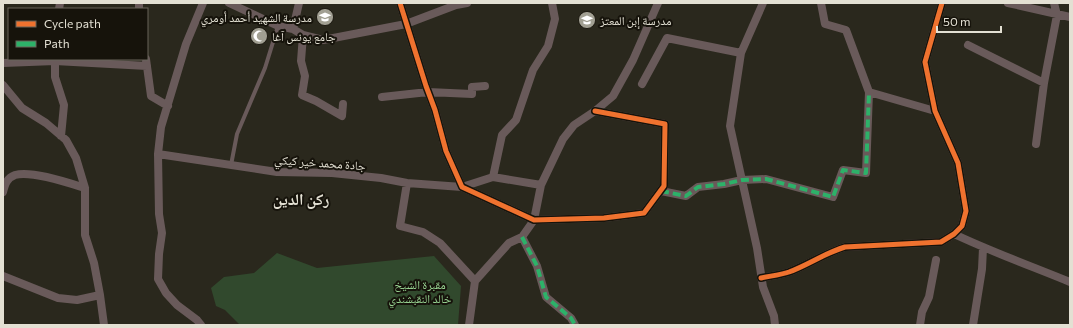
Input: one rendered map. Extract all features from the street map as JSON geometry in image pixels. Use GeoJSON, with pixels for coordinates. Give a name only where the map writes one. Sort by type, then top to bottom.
{"type":"FeatureCollection","features":[{"type":"Feature","properties":{"kind":"street"},"geometry":{"type":"LineString","coordinates":[[201,325],[197,320],[177,305],[166,293],[158,279],[162,233],[159,214],[158,154],[161,127],[186,44],[203,3]]}},
{"type":"Feature","properties":{"kind":"street"},"geometry":{"type":"LineString","coordinates":[[229,3],[278,26],[293,29],[303,35],[323,40],[406,24],[456,4],[466,3]]}},
{"type":"Feature","properties":{"kind":"street"},"geometry":{"type":"LineString","coordinates":[[293,29],[299,3]]}},
{"type":"Feature","properties":{"kind":"street"},"geometry":{"type":"LineString","coordinates":[[400,3],[435,110],[446,152],[462,187],[534,220],[604,218],[644,213],[664,186],[664,124],[595,111]]}},
{"type":"Feature","properties":{"kind":"street"},"geometry":{"type":"LineString","coordinates":[[493,177],[502,135],[516,120],[533,70],[548,46],[555,19],[552,3]]}},
{"type":"Feature","properties":{"kind":"street"},"geometry":{"type":"LineString","coordinates":[[469,325],[475,281],[509,243],[522,238],[534,220],[541,185],[563,139],[574,125],[595,111],[613,96],[633,60],[658,3]]}},
{"type":"Feature","properties":{"kind":"street"},"geometry":{"type":"LineString","coordinates":[[763,3],[740,53],[730,126],[757,248],[763,287],[774,316],[775,325]]}},
{"type":"Feature","properties":{"kind":"street"},"geometry":{"type":"LineString","coordinates":[[661,191],[686,196],[698,187],[742,180],[766,179],[832,197],[843,170],[866,173],[869,92],[846,30],[825,24],[821,3]]}},
{"type":"Feature","properties":{"kind":"street"},"geometry":{"type":"LineString","coordinates":[[761,278],[788,272],[831,251],[845,247],[941,242],[954,234],[962,226],[966,211],[958,163],[935,111],[924,62],[942,3]]}},
{"type":"Feature","properties":{"kind":"street"},"geometry":{"type":"LineString","coordinates":[[1008,3],[1070,17]]}},
{"type":"Feature","properties":{"kind":"street"},"geometry":{"type":"LineString","coordinates":[[1036,144],[1044,82],[1057,15],[1054,3]]}},
{"type":"Feature","properties":{"kind":"street"},"geometry":{"type":"LineString","coordinates":[[303,35],[301,61],[306,76],[302,95],[342,116],[343,104]]}},
{"type":"Feature","properties":{"kind":"street"},"geometry":{"type":"LineString","coordinates":[[642,84],[666,38],[740,53]]}},
{"type":"Feature","properties":{"kind":"street"},"geometry":{"type":"LineString","coordinates":[[968,45],[1044,82]]}},
{"type":"Feature","properties":{"kind":"street"},"geometry":{"type":"LineString","coordinates":[[3,63],[55,60],[147,63],[151,96],[168,106]]}},
{"type":"Feature","properties":{"kind":"street"},"geometry":{"type":"LineString","coordinates":[[55,60],[55,78],[64,105],[61,136]]}},
{"type":"Feature","properties":{"kind":"street"},"geometry":{"type":"LineString","coordinates":[[3,85],[22,108],[46,123],[66,140],[76,158],[85,188],[84,235],[94,263],[104,325]]}},
{"type":"Feature","properties":{"kind":"street"},"geometry":{"type":"LineString","coordinates":[[382,97],[428,92],[472,94],[472,87],[485,86]]}},
{"type":"Feature","properties":{"kind":"street"},"geometry":{"type":"LineString","coordinates":[[869,92],[935,111]]}},
{"type":"Feature","properties":{"kind":"street","name":"جادة محمد خير كيكي"},"geometry":{"type":"LineString","coordinates":[[158,154],[277,172],[332,173],[381,178],[408,183],[462,187]]}},
{"type":"Feature","properties":{"kind":"street"},"geometry":{"type":"LineString","coordinates":[[3,192],[8,179],[16,175],[41,177],[62,181],[85,188]]}},
{"type":"Feature","properties":{"kind":"street"},"geometry":{"type":"LineString","coordinates":[[462,187],[493,177],[541,185]]}},
{"type":"Feature","properties":{"kind":"street"},"geometry":{"type":"LineString","coordinates":[[408,183],[400,226],[423,232],[440,243],[475,281]]}},
{"type":"Feature","properties":{"kind":"street"},"geometry":{"type":"LineString","coordinates":[[954,234],[983,248],[1070,282]]}},
{"type":"Feature","properties":{"kind":"street"},"geometry":{"type":"LineString","coordinates":[[522,238],[537,266],[546,297],[571,318],[575,325]]}},
{"type":"Feature","properties":{"kind":"street"},"geometry":{"type":"LineString","coordinates":[[973,325],[982,269],[983,248]]}},
{"type":"Feature","properties":{"kind":"street"},"geometry":{"type":"LineString","coordinates":[[920,325],[922,312],[930,297],[936,260]]}},
{"type":"Feature","properties":{"kind":"street"},"geometry":{"type":"LineString","coordinates":[[3,276],[58,298],[77,300],[100,295]]}},
{"type":"Feature","properties":{"kind":"lane"},"geometry":{"type":"LineString","coordinates":[[231,165],[237,134],[265,68],[278,26]]}},
{"type":"Feature","properties":{"kind":"green space","name":"مقبرة الشيخ خالد النقبشندي"},"geometry":{"type":"Polygon","coordinates":[[[277,253],[317,268],[434,256],[461,286],[458,325],[240,325],[225,310],[216,306],[211,288],[224,277],[254,273],[277,253]]]}},
{"type":"Feature","properties":{"kind":"marked path"},"geometry":{"type":"LineString","coordinates":[[661,191],[686,196],[698,187],[742,180],[766,179],[833,197],[843,170],[866,173],[869,92]]}},
{"type":"Feature","properties":{"kind":"marked path"},"geometry":{"type":"LineString","coordinates":[[522,237],[537,266],[546,297],[571,318],[575,325]]}},
{"type":"Feature","properties":{"kind":"cycle path"},"geometry":{"type":"LineString","coordinates":[[400,3],[435,110],[446,151],[462,187],[534,220],[604,218],[644,213],[664,186],[665,124],[595,111]]}},
{"type":"Feature","properties":{"kind":"cycle path"},"geometry":{"type":"LineString","coordinates":[[761,278],[789,272],[830,252],[845,247],[941,242],[954,234],[962,226],[966,211],[958,163],[935,111],[925,62],[942,3]]}},
{"type":"Feature","properties":{"kind":"place","name":"مدرسة الشهيد أحمد أومري"},"geometry":{"type":"Point","coordinates":[325,17]}},
{"type":"Feature","properties":{"kind":"place","name":"مدرسة إبن المعتز"},"geometry":{"type":"Point","coordinates":[587,20]}},
{"type":"Feature","properties":{"kind":"place","name":"جامع يونس آغا"},"geometry":{"type":"Point","coordinates":[259,36]}},
{"type":"Feature","properties":{"kind":"district","name":"ركن الدين"},"geometry":{"type":"Point","coordinates":[301,198]}}]}
